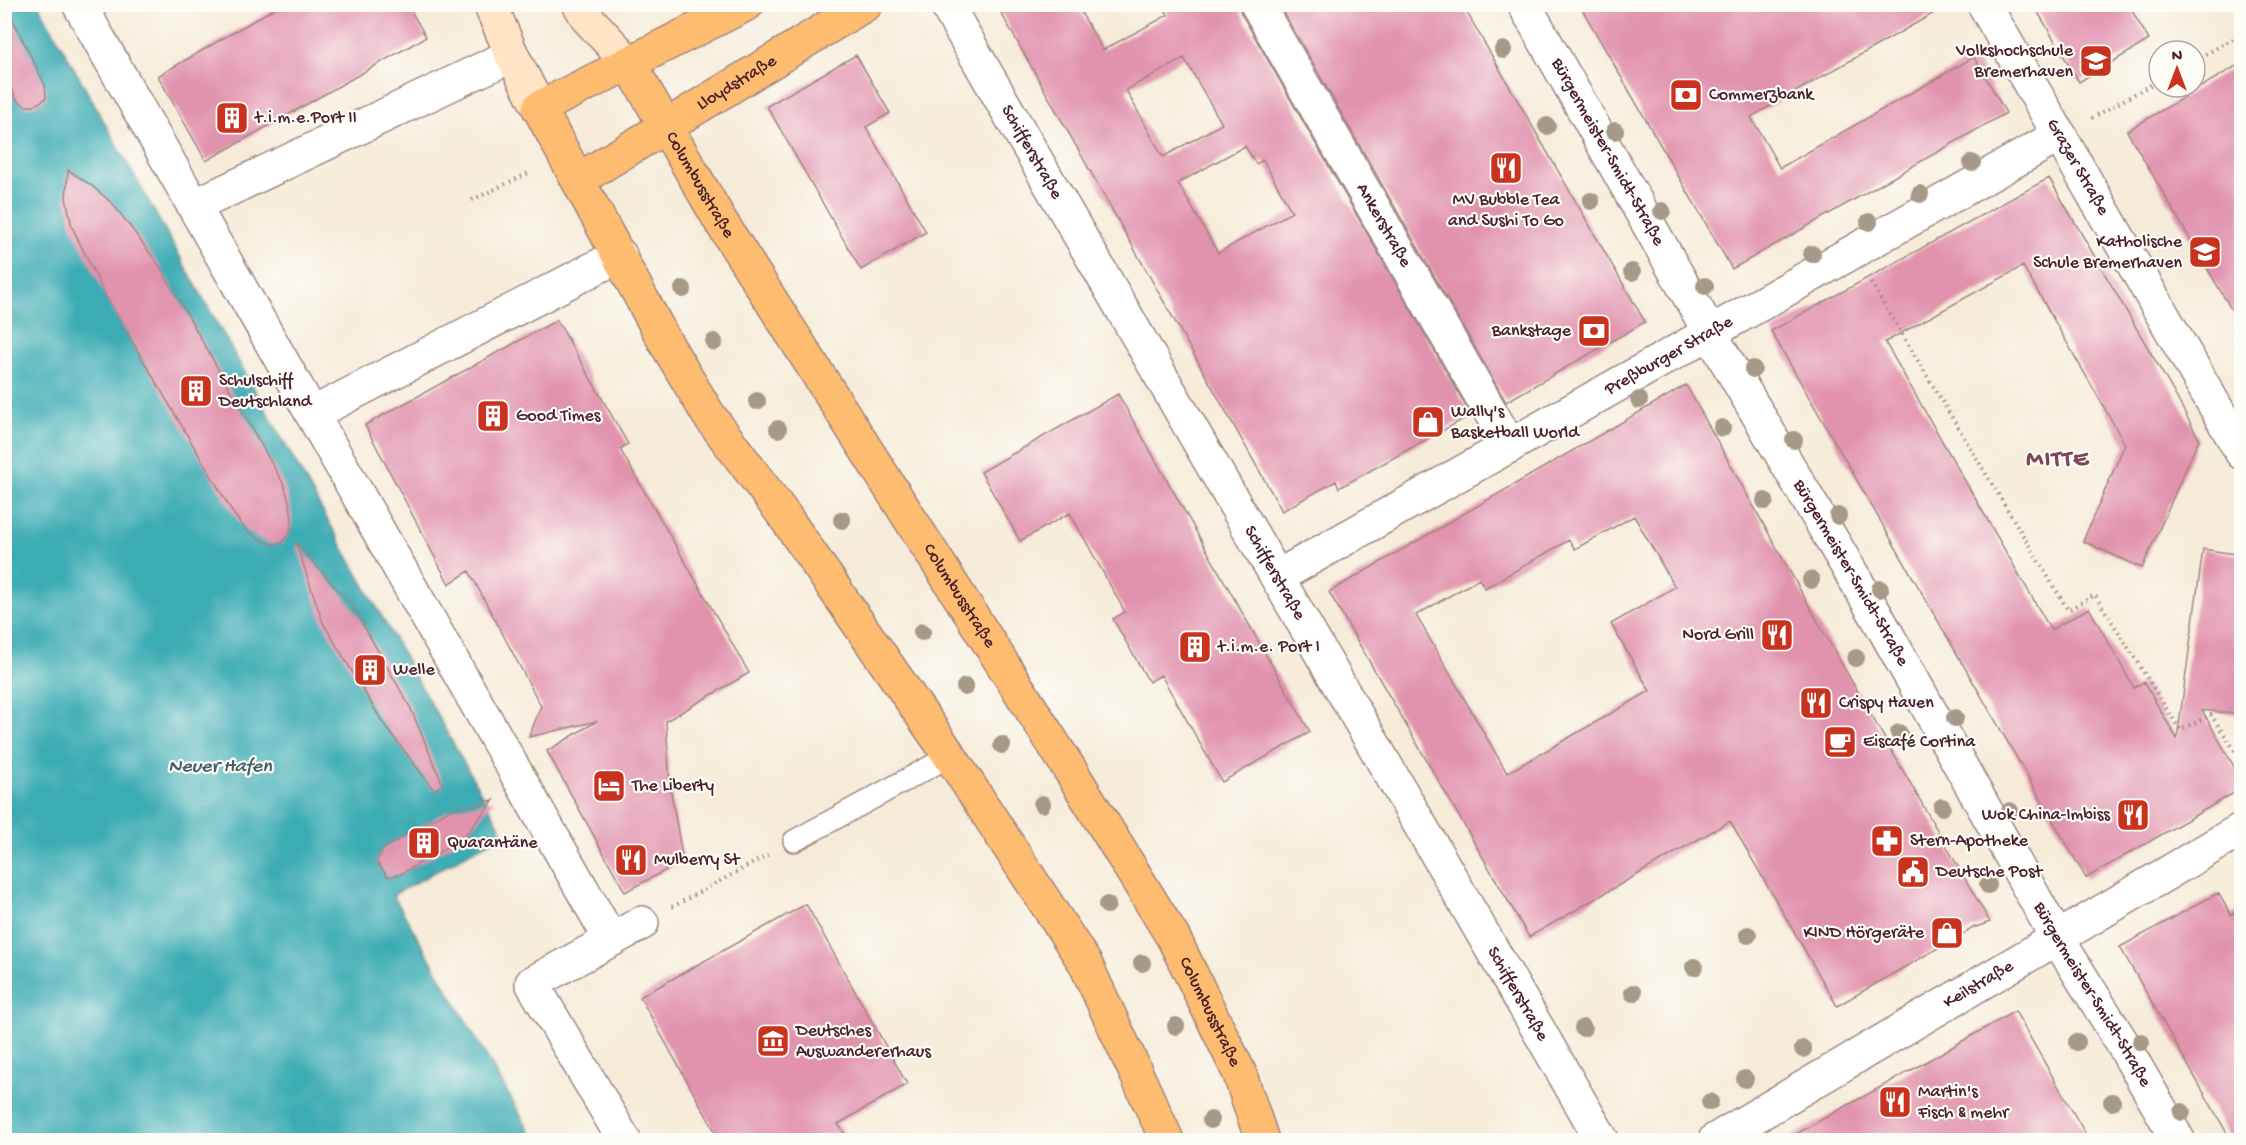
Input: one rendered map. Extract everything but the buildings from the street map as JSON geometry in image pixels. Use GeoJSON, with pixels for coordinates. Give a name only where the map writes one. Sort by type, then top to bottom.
{"type":"FeatureCollection","features":[{"type":"Feature","properties":{"kind":"main road"},"geometry":{"type":"LineString","coordinates":[[490,4],[512,55],[539,108],[664,340],[708,414],[783,514],[950,756],[1085,963],[1167,1140]]}},
{"type":"Feature","properties":{"kind":"main road"},"geometry":{"type":"LineString","coordinates":[[579,4],[589,20],[629,63]]}},
{"type":"Feature","properties":{"kind":"main road"},"geometry":{"type":"LineString","coordinates":[[539,108],[747,4]]}},
{"type":"Feature","properties":{"kind":"main road","name":"Lloydstraße"},"geometry":{"type":"LineString","coordinates":[[572,168],[667,127],[866,4]]}},
{"type":"Feature","properties":{"kind":"main road","name":"Columbusstraße"},"geometry":{"type":"LineString","coordinates":[[629,63],[721,222],[1072,773],[1174,939],[1239,1072],[1262,1140]]}},
{"type":"Feature","properties":{"kind":"street"},"geometry":{"type":"LineString","coordinates":[[79,4],[611,940]]}},
{"type":"Feature","properties":{"kind":"street","name":"Schifferstraße"},"geometry":{"type":"LineString","coordinates":[[946,4],[1602,1140]]}},
{"type":"Feature","properties":{"kind":"street","name":"Ankerstraße"},"geometry":{"type":"LineString","coordinates":[[1257,4],[1510,446]]}},
{"type":"Feature","properties":{"kind":"street","name":"Bürgermeister-Smidt-Straße"},"geometry":{"type":"LineString","coordinates":[[1524,4],[1710,333],[1879,620],[2057,938],[2121,1041],[2178,1140]]}},
{"type":"Feature","properties":{"kind":"street","name":"Grazer Straße"},"geometry":{"type":"LineString","coordinates":[[1984,4],[2241,453]]}},
{"type":"Feature","properties":{"kind":"street"},"geometry":{"type":"LineString","coordinates":[[194,206],[512,55]]}},
{"type":"Feature","properties":{"kind":"street","name":"Preßburger Straße"},"geometry":{"type":"LineString","coordinates":[[1277,577],[2060,135]]}},
{"type":"Feature","properties":{"kind":"street"},"geometry":{"type":"LineString","coordinates":[[312,414],[620,255]]}},
{"type":"Feature","properties":{"kind":"street","name":"Keilstraße"},"geometry":{"type":"LineString","coordinates":[[1715,1140],[2241,829]]}},
{"type":"Feature","properties":{"kind":"street"},"geometry":{"type":"LineString","coordinates":[[624,1140],[532,983],[642,923]]}},
{"type":"Feature","properties":{"kind":"lane"},"geometry":{"type":"LineString","coordinates":[[794,841],[950,756]]}},
{"type":"Feature","properties":{"kind":"path"},"geometry":{"type":"LineString","coordinates":[[2207,53],[2241,34]]}},
{"type":"Feature","properties":{"kind":"path"},"geometry":{"type":"LineString","coordinates":[[2060,135],[2147,87]]}},
{"type":"Feature","properties":{"kind":"path"},"geometry":{"type":"LineString","coordinates":[[472,200],[572,168]]}},
{"type":"Feature","properties":{"kind":"path"},"geometry":{"type":"LineString","coordinates":[[1853,252],[2068,610],[2095,596],[2180,730],[2211,715],[2241,761]]}},
{"type":"Feature","properties":{"kind":"path"},"geometry":{"type":"LineString","coordinates":[[642,923],[794,841]]}},
{"type":"Feature","properties":{"kind":"water","name":"Neuer Hafen"},"geometry":{"type":"Polygon","coordinates":[[[38,4],[504,834],[393,895],[535,1140],[5,1140],[4,5],[38,4]]]}},
{"type":"Feature","properties":{"kind":"place","name":"Volkshochschule Bremerhaven"},"geometry":{"type":"Point","coordinates":[2096,61]}},
{"type":"Feature","properties":{"kind":"place","name":"Commerzbank"},"geometry":{"type":"Point","coordinates":[1686,95]}},
{"type":"Feature","properties":{"kind":"place","name":"t.i.m.e.Port II"},"geometry":{"type":"Point","coordinates":[232,118]}},
{"type":"Feature","properties":{"kind":"place","name":"MV Bubble Tea and Sushi To Go"},"geometry":{"type":"Point","coordinates":[1506,168]}},
{"type":"Feature","properties":{"kind":"place","name":"Katholische Schule Bremerhaven"},"geometry":{"type":"Point","coordinates":[2205,252]}},
{"type":"Feature","properties":{"kind":"place","name":"Bankstage"},"geometry":{"type":"Point","coordinates":[1594,331]}},
{"type":"Feature","properties":{"kind":"place","name":"Schulschiff Deutschland"},"geometry":{"type":"Point","coordinates":[196,391]}},
{"type":"Feature","properties":{"kind":"place","name":"Good Times"},"geometry":{"type":"Point","coordinates":[493,416]}},
{"type":"Feature","properties":{"kind":"place","name":"Wally's Basketball World"},"geometry":{"type":"Point","coordinates":[1428,422]}},
{"type":"Feature","properties":{"kind":"place","name":"Nord Grill"},"geometry":{"type":"Point","coordinates":[1777,635]}},
{"type":"Feature","properties":{"kind":"place","name":"t.i.m.e. Port I"},"geometry":{"type":"Point","coordinates":[1195,647]}},
{"type":"Feature","properties":{"kind":"place","name":"Welle"},"geometry":{"type":"Point","coordinates":[370,670]}},
{"type":"Feature","properties":{"kind":"place","name":"Crispy Haven"},"geometry":{"type":"Point","coordinates":[1816,703]}},
{"type":"Feature","properties":{"kind":"place","name":"Eiscafé Cortina"},"geometry":{"type":"Point","coordinates":[1840,742]}},
{"type":"Feature","properties":{"kind":"place","name":"The Liberty"},"geometry":{"type":"Point","coordinates":[609,786]}},
{"type":"Feature","properties":{"kind":"place","name":"Wok China-Imbiss"},"geometry":{"type":"Point","coordinates":[2133,815]}},
{"type":"Feature","properties":{"kind":"place","name":"Stern-Apotheke"},"geometry":{"type":"Point","coordinates":[1887,841]}},
{"type":"Feature","properties":{"kind":"place","name":"Quarantäne"},"geometry":{"type":"Point","coordinates":[424,843]}},
{"type":"Feature","properties":{"kind":"place","name":"Mulberry St"},"geometry":{"type":"Point","coordinates":[631,860]}},
{"type":"Feature","properties":{"kind":"place","name":"Deutsche Post"},"geometry":{"type":"Point","coordinates":[1913,872]}},
{"type":"Feature","properties":{"kind":"place","name":"KIND Hörgeräte"},"geometry":{"type":"Point","coordinates":[1947,933]}},
{"type":"Feature","properties":{"kind":"place","name":"Deutsches Auswandererhaus"},"geometry":{"type":"Point","coordinates":[773,1041]}},
{"type":"Feature","properties":{"kind":"place","name":"Martin's Fisch & mehr"},"geometry":{"type":"Point","coordinates":[1895,1102]}},
{"type":"Feature","properties":{"kind":"district","name":"MITTE"},"geometry":{"type":"Point","coordinates":[2058,460]}}]}
